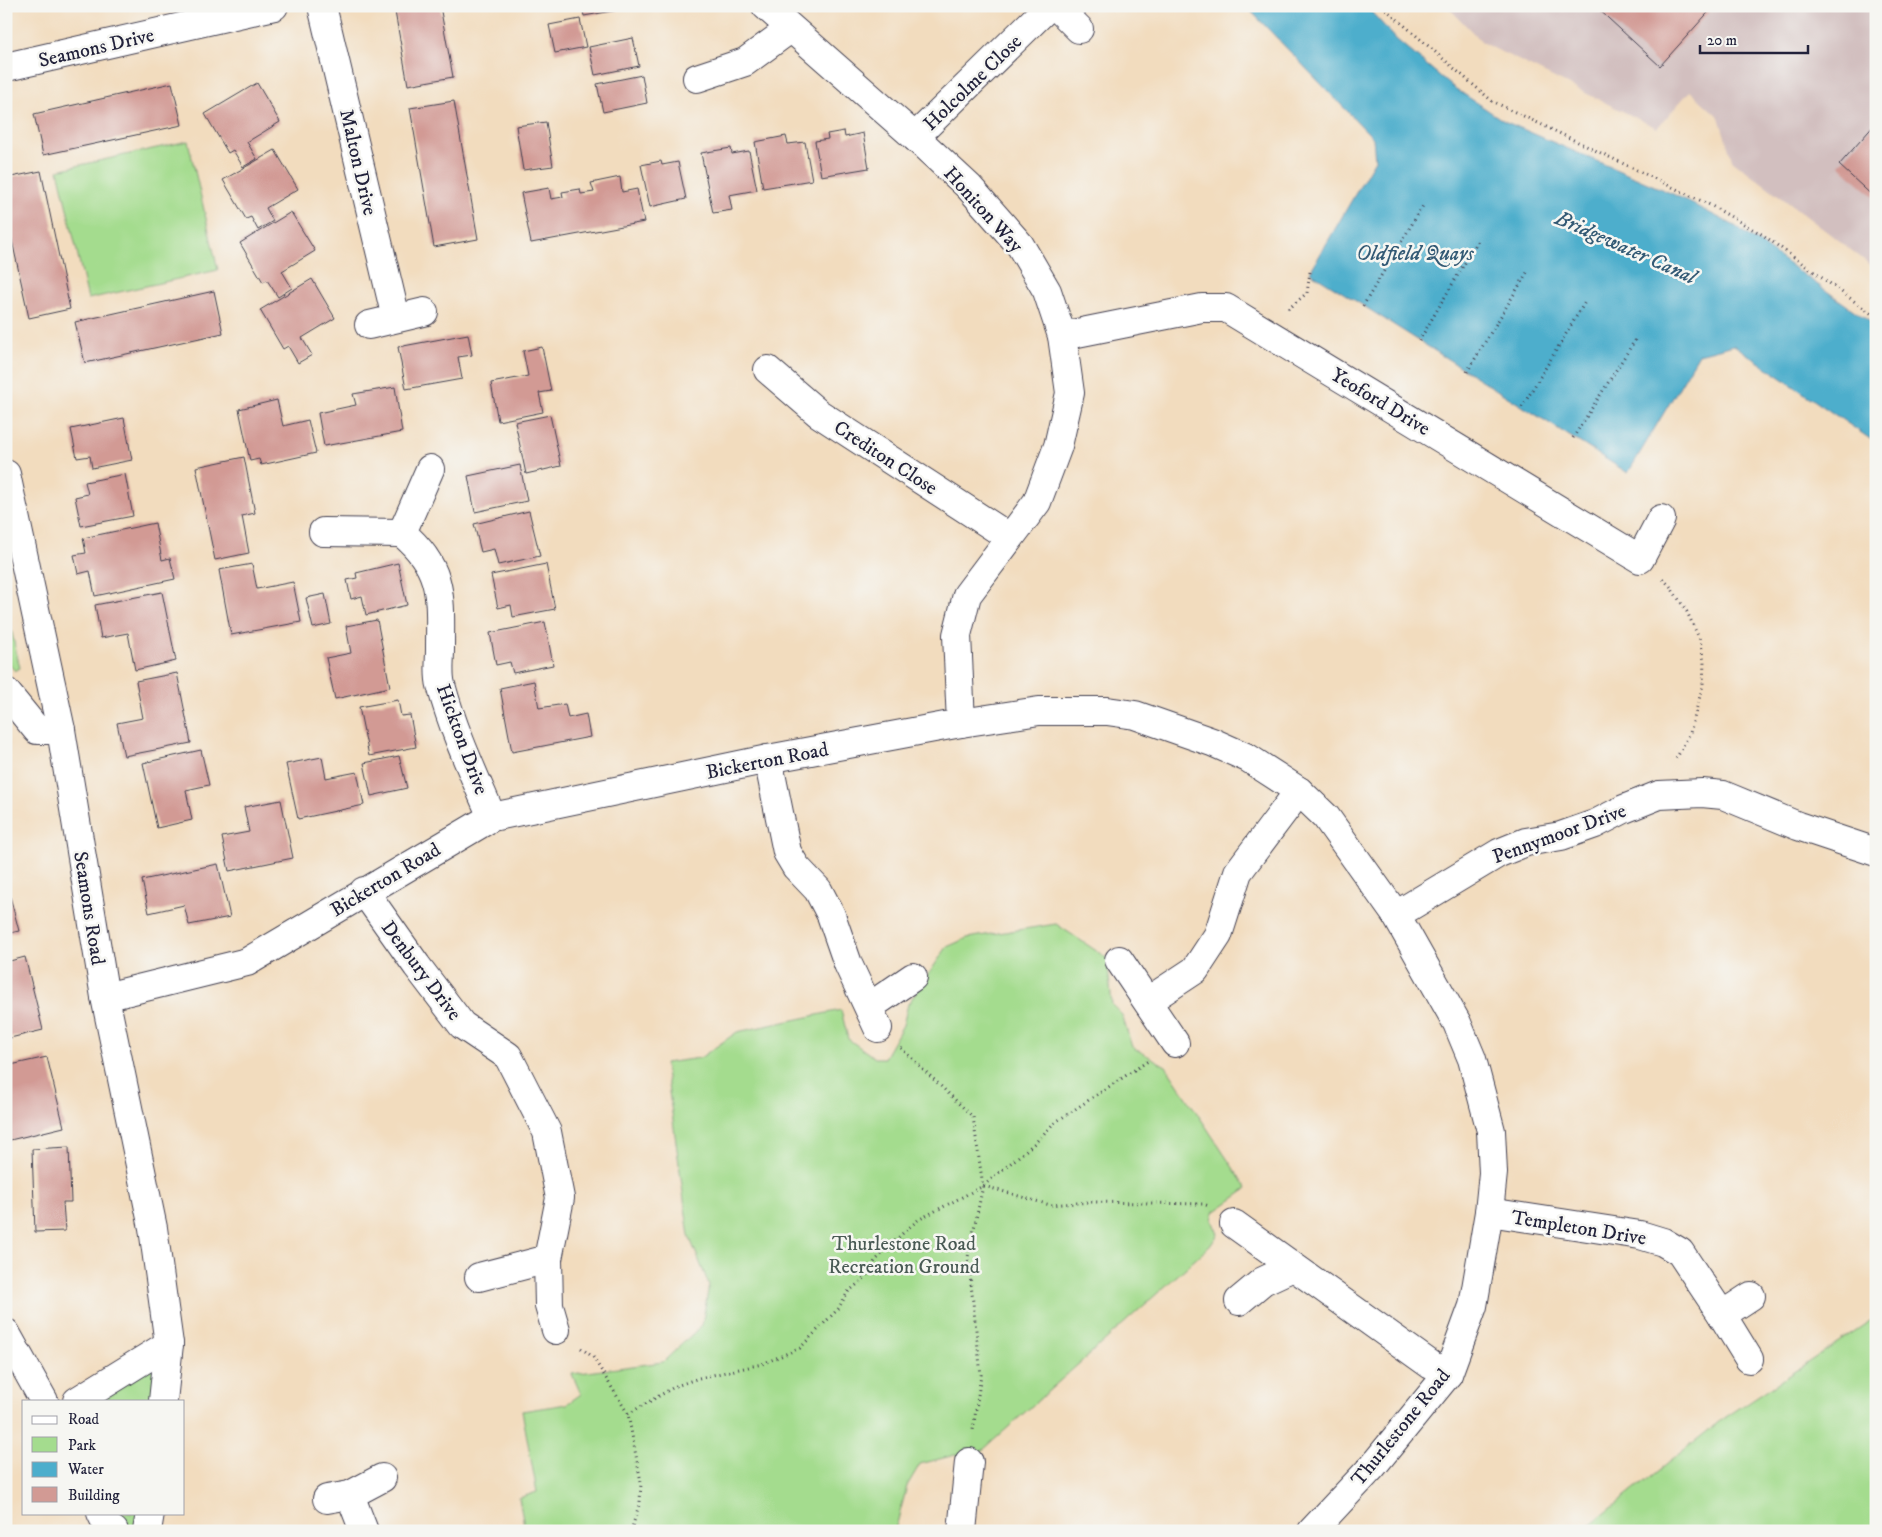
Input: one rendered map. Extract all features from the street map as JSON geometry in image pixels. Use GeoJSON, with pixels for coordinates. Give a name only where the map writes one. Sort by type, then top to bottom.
{"type":"FeatureCollection","features":[{"type":"Feature","properties":{"kind":"street","name":"Seamons Drive"},"geometry":{"type":"LineString","coordinates":[[6,67],[274,6]]}},
{"type":"Feature","properties":{"kind":"street","name":"Malton Drive"},"geometry":{"type":"LineString","coordinates":[[322,6],[396,318]]}},
{"type":"Feature","properties":{"kind":"street","name":"Honiton Way"},"geometry":{"type":"LineString","coordinates":[[766,6],[790,29],[916,137],[969,187],[1020,246],[1047,291],[1062,336],[1070,393],[1058,446],[1037,502],[967,595],[957,635],[961,723]]}},
{"type":"Feature","properties":{"kind":"street","name":"Holcolme Close"},"geometry":{"type":"LineString","coordinates":[[916,137],[1049,6]]}},
{"type":"Feature","properties":{"kind":"street"},"geometry":{"type":"LineString","coordinates":[[1056,6],[1079,29]]}},
{"type":"Feature","properties":{"kind":"street"},"geometry":{"type":"LineString","coordinates":[[697,78],[745,62],[790,29]]}},
{"type":"Feature","properties":{"kind":"street","name":"Yeoford Drive"},"geometry":{"type":"LineString","coordinates":[[1062,336],[1202,308],[1226,308],[1640,559]]}},
{"type":"Feature","properties":{"kind":"street"},"geometry":{"type":"LineString","coordinates":[[369,325],[424,312]]}},
{"type":"Feature","properties":{"kind":"street","name":"Crediton Close"},"geometry":{"type":"LineString","coordinates":[[768,370],[818,413],[1009,537]]}},
{"type":"Feature","properties":{"kind":"street"},"geometry":{"type":"LineString","coordinates":[[323,532],[402,533],[430,469]]}},
{"type":"Feature","properties":{"kind":"street","name":"Seamons Road"},"geometry":{"type":"LineString","coordinates":[[6,474],[9,501],[62,730],[105,997],[154,1228],[170,1344],[163,1400]]}},
{"type":"Feature","properties":{"kind":"street"},"geometry":{"type":"LineString","coordinates":[[1640,559],[1661,519]]}},
{"type":"Feature","properties":{"kind":"street","name":"Hickton Drive"},"geometry":{"type":"LineString","coordinates":[[402,533],[420,548],[432,567],[438,586],[440,607],[440,682],[452,722],[492,817]]}},
{"type":"Feature","properties":{"kind":"street"},"geometry":{"type":"LineString","coordinates":[[6,692],[37,730],[62,730]]}},
{"type":"Feature","properties":{"kind":"street","name":"Bickerton Road"},"geometry":{"type":"LineString","coordinates":[[105,997],[247,962],[364,891],[492,817],[768,759],[961,723],[1039,712],[1107,711],[1135,715],[1212,742],[1248,758],[1298,790],[1326,817],[1396,915]]}},
{"type":"Feature","properties":{"kind":"street"},"geometry":{"type":"LineString","coordinates":[[768,759],[787,852],[796,867],[818,890],[832,915],[848,964],[873,1017],[913,977]]}},
{"type":"Feature","properties":{"kind":"street"},"geometry":{"type":"LineString","coordinates":[[1148,1001],[1196,970],[1218,934],[1238,872],[1298,790]]}},
{"type":"Feature","properties":{"kind":"street","name":"Pennymoor Drive"},"geometry":{"type":"LineString","coordinates":[[1396,915],[1499,853],[1526,842],[1561,836],[1595,824],[1624,809],[1660,795],[1702,793],[1723,795],[1798,826],[1876,852]]}},
{"type":"Feature","properties":{"kind":"street","name":"Denbury Drive"},"geometry":{"type":"LineString","coordinates":[[364,891],[462,1025],[508,1056],[547,1132],[560,1198],[548,1260],[549,1306],[556,1330]]}},
{"type":"Feature","properties":{"kind":"street","name":"Thurlestone Road"},"geometry":{"type":"LineString","coordinates":[[1312,1531],[1372,1467],[1448,1374],[1473,1306],[1489,1212],[1492,1173],[1491,1131],[1472,1059],[1457,1023],[1396,915]]}},
{"type":"Feature","properties":{"kind":"street"},"geometry":{"type":"LineString","coordinates":[[1119,960],[1175,1043]]}},
{"type":"Feature","properties":{"kind":"street","name":"Templeton Drive"},"geometry":{"type":"LineString","coordinates":[[1489,1212],[1640,1235],[1664,1242],[1680,1252],[1749,1359]]}},
{"type":"Feature","properties":{"kind":"street"},"geometry":{"type":"LineString","coordinates":[[1234,1224],[1431,1365],[1448,1374]]}},
{"type":"Feature","properties":{"kind":"street"},"geometry":{"type":"LineString","coordinates":[[479,1277],[548,1260]]}},
{"type":"Feature","properties":{"kind":"street"},"geometry":{"type":"LineString","coordinates":[[1239,1301],[1263,1282],[1293,1267]]}},
{"type":"Feature","properties":{"kind":"street"},"geometry":{"type":"LineString","coordinates":[[1722,1315],[1751,1296]]}},
{"type":"Feature","properties":{"kind":"street"},"geometry":{"type":"LineString","coordinates":[[6,1332],[43,1400]]}},
{"type":"Feature","properties":{"kind":"street"},"geometry":{"type":"LineString","coordinates":[[79,1400],[170,1344]]}},
{"type":"Feature","properties":{"kind":"street"},"geometry":{"type":"LineString","coordinates":[[962,1531],[969,1462]]}},
{"type":"Feature","properties":{"kind":"street"},"geometry":{"type":"LineString","coordinates":[[364,1531],[338,1497],[382,1478]]}},
{"type":"Feature","properties":{"kind":"street"},"geometry":{"type":"LineString","coordinates":[[102,1514],[108,1527],[114,1531]]}},
{"type":"Feature","properties":{"kind":"street"},"geometry":{"type":"LineString","coordinates":[[148,1531],[150,1514]]}},
{"type":"Feature","properties":{"kind":"path"},"geometry":{"type":"LineString","coordinates":[[1382,6],[1492,100],[1721,211],[1763,235],[1876,316]]}},
{"type":"Feature","properties":{"kind":"path"},"geometry":{"type":"LineString","coordinates":[[1363,306],[1424,204]]}},
{"type":"Feature","properties":{"kind":"path"},"geometry":{"type":"LineString","coordinates":[[1419,341],[1479,239]]}},
{"type":"Feature","properties":{"kind":"path"},"geometry":{"type":"LineString","coordinates":[[1467,372],[1528,271]]}},
{"type":"Feature","properties":{"kind":"path"},"geometry":{"type":"LineString","coordinates":[[1284,313],[1294,301],[1307,293],[1310,272]]}},
{"type":"Feature","properties":{"kind":"path"},"geometry":{"type":"LineString","coordinates":[[1522,407],[1585,302]]}},
{"type":"Feature","properties":{"kind":"path"},"geometry":{"type":"LineString","coordinates":[[1573,438],[1637,337]]}},
{"type":"Feature","properties":{"kind":"path"},"geometry":{"type":"LineString","coordinates":[[1640,559],[1670,586],[1700,640],[1704,662],[1703,684],[1690,733],[1660,795]]}},
{"type":"Feature","properties":{"kind":"path"},"geometry":{"type":"LineString","coordinates":[[873,1017],[973,1117],[983,1186],[968,1257],[981,1375],[969,1462]]}},
{"type":"Feature","properties":{"kind":"path"},"geometry":{"type":"LineString","coordinates":[[628,1414],[676,1386],[699,1378],[762,1364],[800,1348],[838,1310],[848,1292],[865,1278],[875,1261],[893,1241],[918,1220],[983,1186],[1036,1142],[1054,1123],[1175,1043]]}},
{"type":"Feature","properties":{"kind":"path"},"geometry":{"type":"LineString","coordinates":[[983,1186],[1050,1205],[1100,1202],[1204,1204],[1224,1212],[1234,1224]]}},
{"type":"Feature","properties":{"kind":"path"},"geometry":{"type":"LineString","coordinates":[[556,1330],[593,1357],[628,1414],[641,1482],[640,1502],[631,1531]]}},
{"type":"Feature","properties":{"kind":"shaded area"},"geometry":{"type":"Polygon","coordinates":[[[1447,6],[1876,6],[1876,269],[1732,160],[1719,117],[1690,91],[1657,128],[1483,43],[1447,6]]]}},
{"type":"Feature","properties":{"kind":"green space"},"geometry":{"type":"Polygon","coordinates":[[[188,141],[218,270],[88,299],[58,170],[188,141]]]}},
{"type":"Feature","properties":{"kind":"green space"},"geometry":{"type":"Polygon","coordinates":[[[6,607],[20,668],[15,671],[6,661],[6,607]]]}},
{"type":"Feature","properties":{"kind":"green space","name":"Thurlestone Road Recreation Ground"},"geometry":{"type":"Polygon","coordinates":[[[1056,924],[1107,958],[1112,1005],[1122,1015],[1132,1047],[1166,1066],[1247,1189],[1214,1212],[1212,1220],[1218,1234],[1210,1246],[974,1458],[955,1455],[920,1464],[907,1486],[895,1531],[525,1531],[519,1498],[537,1492],[522,1411],[567,1404],[581,1394],[572,1374],[663,1362],[702,1325],[709,1285],[689,1236],[665,1063],[700,1058],[737,1032],[841,1010],[848,1039],[875,1058],[884,1058],[903,1025],[908,1004],[947,947],[967,938],[1056,924]]]}},
{"type":"Feature","properties":{"kind":"green space"},"geometry":{"type":"Polygon","coordinates":[[[1876,1317],[1876,1531],[1583,1531],[1720,1421],[1876,1317]]]}},
{"type":"Feature","properties":{"kind":"green space"},"geometry":{"type":"Polygon","coordinates":[[[169,1344],[163,1400],[79,1400],[169,1344]]]}},
{"type":"Feature","properties":{"kind":"green space"},"geometry":{"type":"Polygon","coordinates":[[[102,1514],[150,1514],[147,1531],[114,1531],[102,1514]]]}},
{"type":"Feature","properties":{"kind":"water"},"geometry":{"type":"Polygon","coordinates":[[[1246,6],[1366,6],[1397,40],[1453,87],[1504,121],[1673,194],[1735,226],[1876,326],[1876,443],[1734,345],[1699,354],[1628,473],[1310,272],[1375,160],[1373,138],[1246,6]]]}},
{"type":"Feature","properties":{"kind":"building"},"geometry":{"type":"Polygon","coordinates":[[[394,6],[440,6],[453,77],[408,85],[394,6]]]}},
{"type":"Feature","properties":{"kind":"building"},"geometry":{"type":"Polygon","coordinates":[[[582,6],[634,6],[635,7],[584,16],[582,6]]]}},
{"type":"Feature","properties":{"kind":"building"},"geometry":{"type":"Polygon","coordinates":[[[1595,6],[1714,6],[1660,66],[1595,6]]]}},
{"type":"Feature","properties":{"kind":"building"},"geometry":{"type":"Polygon","coordinates":[[[580,19],[586,47],[555,53],[549,25],[580,19]]]}},
{"type":"Feature","properties":{"kind":"building"},"geometry":{"type":"Polygon","coordinates":[[[633,38],[639,66],[595,75],[589,47],[633,38]]]}},
{"type":"Feature","properties":{"kind":"building"},"geometry":{"type":"Polygon","coordinates":[[[642,75],[647,103],[603,112],[597,84],[642,75]]]}},
{"type":"Feature","properties":{"kind":"building"},"geometry":{"type":"Polygon","coordinates":[[[172,83],[182,125],[43,155],[34,114],[172,83]]]}},
{"type":"Feature","properties":{"kind":"building"},"geometry":{"type":"Polygon","coordinates":[[[257,83],[280,122],[247,142],[257,159],[243,167],[233,150],[228,153],[205,114],[257,83]]]}},
{"type":"Feature","properties":{"kind":"building"},"geometry":{"type":"Polygon","coordinates":[[[454,101],[478,239],[434,247],[410,108],[454,101]]]}},
{"type":"Feature","properties":{"kind":"building"},"geometry":{"type":"Polygon","coordinates":[[[546,122],[553,166],[523,170],[516,126],[546,122]]]}},
{"type":"Feature","properties":{"kind":"building"},"geometry":{"type":"Polygon","coordinates":[[[1876,123],[1876,199],[1839,165],[1876,123]]]}},
{"type":"Feature","properties":{"kind":"building"},"geometry":{"type":"Polygon","coordinates":[[[844,131],[845,137],[863,133],[869,168],[821,176],[815,141],[828,139],[827,134],[844,131]]]}},
{"type":"Feature","properties":{"kind":"building"},"geometry":{"type":"Polygon","coordinates":[[[786,136],[788,144],[805,142],[812,180],[763,188],[755,142],[786,136]]]}},
{"type":"Feature","properties":{"kind":"building"},"geometry":{"type":"Polygon","coordinates":[[[731,148],[732,154],[749,151],[757,190],[729,195],[732,210],[713,213],[701,153],[731,148]]]}},
{"type":"Feature","properties":{"kind":"building"},"geometry":{"type":"Polygon","coordinates":[[[275,150],[298,189],[266,208],[273,221],[258,230],[251,217],[246,219],[223,180],[275,150]]]}},
{"type":"Feature","properties":{"kind":"building"},"geometry":{"type":"Polygon","coordinates":[[[661,161],[662,165],[678,162],[686,199],[650,207],[641,165],[661,161]]]}},
{"type":"Feature","properties":{"kind":"building"},"geometry":{"type":"Polygon","coordinates":[[[41,171],[70,309],[29,318],[6,213],[6,178],[41,171]]]}},
{"type":"Feature","properties":{"kind":"building"},"geometry":{"type":"Polygon","coordinates":[[[620,177],[622,192],[637,189],[644,222],[531,243],[521,193],[549,188],[551,199],[563,197],[562,192],[580,189],[581,194],[594,192],[591,183],[620,177]]]}},
{"type":"Feature","properties":{"kind":"building"},"geometry":{"type":"Polygon","coordinates":[[[291,212],[315,251],[282,271],[292,288],[278,297],[267,280],[263,282],[240,243],[291,212]]]}},
{"type":"Feature","properties":{"kind":"building"},"geometry":{"type":"Polygon","coordinates":[[[312,279],[335,318],[302,338],[312,355],[298,363],[288,346],[283,349],[260,310],[312,279]]]}},
{"type":"Feature","properties":{"kind":"building"},"geometry":{"type":"Polygon","coordinates":[[[214,291],[223,333],[85,363],[75,322],[214,291]]]}},
{"type":"Feature","properties":{"kind":"building"},"geometry":{"type":"Polygon","coordinates":[[[468,334],[472,355],[458,357],[462,379],[406,389],[398,347],[468,334]]]}},
{"type":"Feature","properties":{"kind":"building"},"geometry":{"type":"Polygon","coordinates":[[[542,347],[551,391],[539,393],[543,412],[498,421],[491,383],[528,376],[523,351],[542,347]]]}},
{"type":"Feature","properties":{"kind":"building"},"geometry":{"type":"Polygon","coordinates":[[[395,387],[402,432],[324,446],[318,413],[356,405],[353,394],[395,387]]]}},
{"type":"Feature","properties":{"kind":"building"},"geometry":{"type":"Polygon","coordinates":[[[277,400],[283,426],[308,420],[316,453],[261,465],[259,459],[250,461],[239,409],[277,400]]]}},
{"type":"Feature","properties":{"kind":"building"},"geometry":{"type":"Polygon","coordinates":[[[550,415],[561,466],[526,474],[515,422],[550,415]]]}},
{"type":"Feature","properties":{"kind":"building"},"geometry":{"type":"Polygon","coordinates":[[[124,418],[132,460],[92,468],[90,456],[77,458],[71,429],[124,418]]]}},
{"type":"Feature","properties":{"kind":"building"},"geometry":{"type":"Polygon","coordinates":[[[244,457],[255,513],[242,516],[249,553],[215,560],[196,467],[244,457]]]}},
{"type":"Feature","properties":{"kind":"building"},"geometry":{"type":"Polygon","coordinates":[[[520,465],[527,501],[475,512],[468,476],[520,465]]]}},
{"type":"Feature","properties":{"kind":"building"},"geometry":{"type":"Polygon","coordinates":[[[125,474],[133,516],[81,526],[75,497],[88,494],[85,482],[125,474]]]}},
{"type":"Feature","properties":{"kind":"building"},"geometry":{"type":"Polygon","coordinates":[[[529,511],[540,556],[498,565],[494,549],[481,552],[474,524],[529,511]]]}},
{"type":"Feature","properties":{"kind":"building"},"geometry":{"type":"Polygon","coordinates":[[[155,523],[162,560],[170,558],[175,579],[95,596],[90,571],[78,574],[74,555],[86,553],[83,538],[155,523]]]}},
{"type":"Feature","properties":{"kind":"building"},"geometry":{"type":"Polygon","coordinates":[[[398,563],[407,605],[366,615],[362,596],[351,599],[347,580],[357,578],[356,573],[398,563]]]}},
{"type":"Feature","properties":{"kind":"building"},"geometry":{"type":"Polygon","coordinates":[[[252,564],[257,589],[293,582],[301,622],[231,635],[219,570],[252,564]]]}},
{"type":"Feature","properties":{"kind":"building"},"geometry":{"type":"Polygon","coordinates":[[[546,564],[555,609],[513,617],[511,605],[498,608],[491,575],[546,564]]]}},
{"type":"Feature","properties":{"kind":"building"},"geometry":{"type":"Polygon","coordinates":[[[162,592],[176,661],[135,670],[128,633],[101,638],[95,605],[162,592]]]}},
{"type":"Feature","properties":{"kind":"building"},"geometry":{"type":"Polygon","coordinates":[[[325,594],[331,624],[313,628],[306,598],[325,594]]]}},
{"type":"Feature","properties":{"kind":"building"},"geometry":{"type":"Polygon","coordinates":[[[377,620],[390,687],[335,699],[326,658],[351,653],[346,626],[377,620]]]}},
{"type":"Feature","properties":{"kind":"building"},"geometry":{"type":"Polygon","coordinates":[[[545,622],[553,665],[513,673],[510,662],[496,665],[490,633],[545,622]]]}},
{"type":"Feature","properties":{"kind":"building"},"geometry":{"type":"Polygon","coordinates":[[[177,673],[191,743],[124,756],[117,723],[143,718],[136,681],[177,673]]]}},
{"type":"Feature","properties":{"kind":"building"},"geometry":{"type":"Polygon","coordinates":[[[534,681],[539,708],[565,704],[568,718],[586,714],[590,737],[512,752],[500,688],[534,681]]]}},
{"type":"Feature","properties":{"kind":"building"},"geometry":{"type":"Polygon","coordinates":[[[398,700],[401,716],[410,715],[416,747],[369,756],[359,707],[398,700]]]}},
{"type":"Feature","properties":{"kind":"building"},"geometry":{"type":"Polygon","coordinates":[[[201,750],[209,785],[186,790],[192,820],[157,828],[143,763],[201,750]]]}},
{"type":"Feature","properties":{"kind":"building"},"geometry":{"type":"Polygon","coordinates":[[[399,756],[407,788],[371,796],[364,763],[399,756]]]}},
{"type":"Feature","properties":{"kind":"building"},"geometry":{"type":"Polygon","coordinates":[[[322,757],[326,778],[357,772],[364,805],[298,819],[286,764],[322,757]]]}},
{"type":"Feature","properties":{"kind":"building"},"geometry":{"type":"Polygon","coordinates":[[[281,800],[293,858],[229,871],[222,837],[249,832],[244,807],[281,800]]]}},
{"type":"Feature","properties":{"kind":"building"},"geometry":{"type":"Polygon","coordinates":[[[218,864],[230,917],[189,925],[184,905],[149,913],[142,880],[218,864]]]}},
{"type":"Feature","properties":{"kind":"building"},"geometry":{"type":"Polygon","coordinates":[[[6,881],[19,931],[6,934],[6,881]]]}},
{"type":"Feature","properties":{"kind":"building"},"geometry":{"type":"Polygon","coordinates":[[[25,957],[43,1030],[6,1039],[6,962],[25,957]]]}},
{"type":"Feature","properties":{"kind":"building"},"geometry":{"type":"Polygon","coordinates":[[[47,1057],[64,1127],[6,1141],[6,1066],[47,1057]]]}},
{"type":"Feature","properties":{"kind":"building"},"geometry":{"type":"Polygon","coordinates":[[[69,1147],[71,1202],[63,1202],[65,1231],[35,1232],[32,1149],[69,1147]]]}},
{"type":"Feature","properties":{"kind":"water label","name":"Bridgewater Canal"},"geometry":{"type":"Point","coordinates":[1626,247]}},
{"type":"Feature","properties":{"kind":"water label","name":"Oldfield Quays"},"geometry":{"type":"Point","coordinates":[1415,253]}}]}
